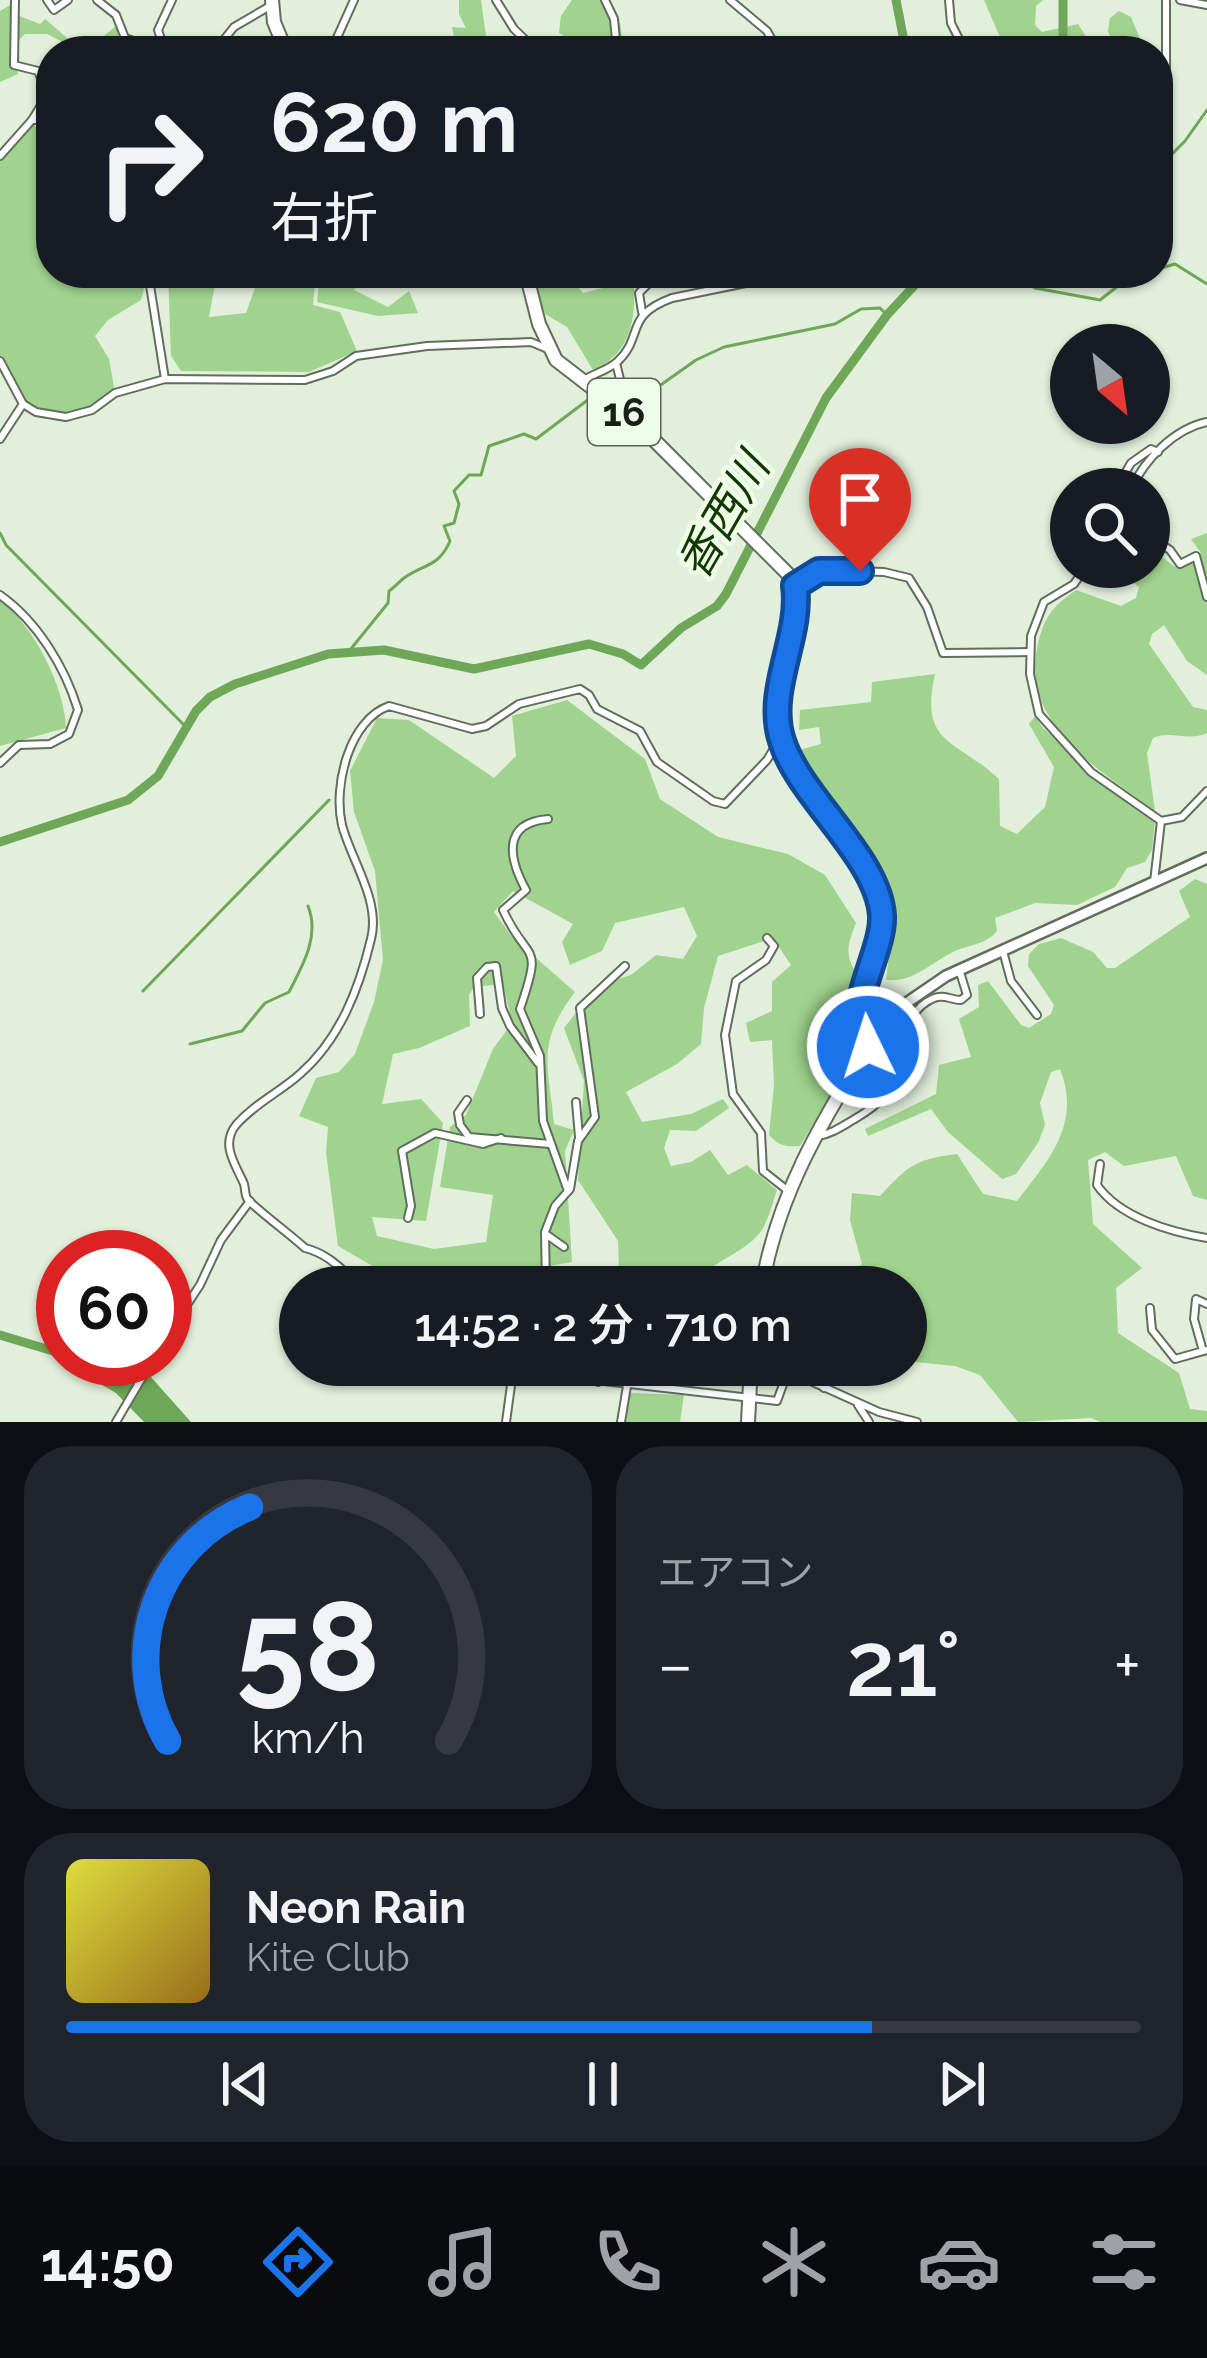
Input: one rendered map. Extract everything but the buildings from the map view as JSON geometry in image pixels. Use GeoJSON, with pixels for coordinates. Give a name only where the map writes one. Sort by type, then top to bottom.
{"type":"FeatureCollection","features":[{"type":"Feature","properties":{"kind":"main road"},"geometry":{"type":"LineString","coordinates":[[271,3],[281,36]]}},
{"type":"Feature","properties":{"kind":"main road","name":"16"},"geometry":{"type":"LineString","coordinates":[[530,288],[551,350],[580,382],[628,416],[795,586]]}},
{"type":"Feature","properties":{"kind":"main road"},"geometry":{"type":"LineString","coordinates":[[768,1266],[788,1191],[815,1134],[868,1047],[857,1027],[866,979],[881,937],[880,902],[872,880],[788,758],[780,738],[779,696],[795,586]]}},
{"type":"Feature","properties":{"kind":"main road"},"geometry":{"type":"LineString","coordinates":[[748,1422],[750,1386]]}},
{"type":"Feature","properties":{"kind":"street"},"geometry":{"type":"LineString","coordinates":[[15,0],[14,65],[36,70]]}},
{"type":"Feature","properties":{"kind":"street"},"geometry":{"type":"LineString","coordinates":[[46,0],[54,10],[68,0]]}},
{"type":"Feature","properties":{"kind":"street"},"geometry":{"type":"LineString","coordinates":[[97,0],[116,15],[124,36]]}},
{"type":"Feature","properties":{"kind":"street"},"geometry":{"type":"LineString","coordinates":[[160,36],[160,20],[172,0]]}},
{"type":"Feature","properties":{"kind":"street"},"geometry":{"type":"LineString","coordinates":[[338,36],[354,0]]}},
{"type":"Feature","properties":{"kind":"street"},"geometry":{"type":"LineString","coordinates":[[496,0],[521,36]]}},
{"type":"Feature","properties":{"kind":"street"},"geometry":{"type":"LineString","coordinates":[[605,0],[616,36]]}},
{"type":"Feature","properties":{"kind":"street"},"geometry":{"type":"LineString","coordinates":[[730,0],[770,36]]}},
{"type":"Feature","properties":{"kind":"street"},"geometry":{"type":"LineString","coordinates":[[950,0],[957,36]]}},
{"type":"Feature","properties":{"kind":"street"},"geometry":{"type":"LineString","coordinates":[[1166,0],[1166,36]]}},
{"type":"Feature","properties":{"kind":"street"},"geometry":{"type":"LineString","coordinates":[[1180,0],[1207,5]]}},
{"type":"Feature","properties":{"kind":"street"},"geometry":{"type":"LineString","coordinates":[[227,36],[271,3]]}},
{"type":"Feature","properties":{"kind":"street"},"geometry":{"type":"LineString","coordinates":[[0,156],[36,116]]}},
{"type":"Feature","properties":{"kind":"street"},"geometry":{"type":"LineString","coordinates":[[32,121],[36,121]]}},
{"type":"Feature","properties":{"kind":"street"},"geometry":{"type":"LineString","coordinates":[[150,288],[165,379]]}},
{"type":"Feature","properties":{"kind":"street"},"geometry":{"type":"LineString","coordinates":[[580,382],[616,363],[642,312],[642,288]]}},
{"type":"Feature","properties":{"kind":"street"},"geometry":{"type":"LineString","coordinates":[[642,312],[672,298],[716,288]]}},
{"type":"Feature","properties":{"kind":"street"},"geometry":{"type":"LineString","coordinates":[[0,361],[23,404],[53,416],[79,416],[115,393],[165,379],[304,380],[333,371],[356,356],[427,346],[531,342],[551,350]]}},
{"type":"Feature","properties":{"kind":"street"},"geometry":{"type":"LineString","coordinates":[[616,363],[628,416]]}},
{"type":"Feature","properties":{"kind":"street"},"geometry":{"type":"LineString","coordinates":[[0,439],[23,404]]}},
{"type":"Feature","properties":{"kind":"street"},"geometry":{"type":"LineString","coordinates":[[1146,468],[1176,435],[1207,422]]}},
{"type":"Feature","properties":{"kind":"street"},"geometry":{"type":"LineString","coordinates":[[1127,468],[1142,452],[1158,452]]}},
{"type":"Feature","properties":{"kind":"street"},"geometry":{"type":"LineString","coordinates":[[1170,550],[1180,564],[1196,556],[1207,597]]}},
{"type":"Feature","properties":{"kind":"street"},"geometry":{"type":"LineString","coordinates":[[795,586],[825,570],[902,575],[921,593],[943,653],[1030,652]]}},
{"type":"Feature","properties":{"kind":"street"},"geometry":{"type":"LineString","coordinates":[[1067,588],[1044,602],[1031,636],[1033,690],[1051,730],[1078,753],[1091,772],[1161,821],[1182,817],[1207,791]]}},
{"type":"Feature","properties":{"kind":"street"},"geometry":{"type":"LineString","coordinates":[[0,595],[25,614],[38,632],[78,710],[69,734],[50,744],[19,745],[0,763]]}},
{"type":"Feature","properties":{"kind":"street"},"geometry":{"type":"LineString","coordinates":[[337,1266],[317,1249],[305,1248],[250,1201],[232,1160],[230,1134],[253,1109],[300,1075],[350,1009],[373,933],[341,809],[344,774],[368,716],[388,706],[472,729],[486,726],[519,704],[583,691],[597,709],[640,730],[657,762],[712,801],[725,804],[780,738]]}},
{"type":"Feature","properties":{"kind":"street"},"geometry":{"type":"LineString","coordinates":[[548,819],[525,826],[514,841],[512,865],[526,890],[503,910],[533,957],[520,1009],[540,1064],[541,1111],[568,1191]]}},
{"type":"Feature","properties":{"kind":"street"},"geometry":{"type":"LineString","coordinates":[[1154,882],[1161,821]]}},
{"type":"Feature","properties":{"kind":"street"},"geometry":{"type":"LineString","coordinates":[[868,1047],[905,1004],[959,969],[1207,858]]}},
{"type":"Feature","properties":{"kind":"street"},"geometry":{"type":"LineString","coordinates":[[767,938],[774,946],[766,960],[736,981],[724,1034],[733,1094],[761,1133],[764,1171],[788,1191]]}},
{"type":"Feature","properties":{"kind":"street"},"geometry":{"type":"LineString","coordinates":[[1002,949],[1012,981],[1037,1015]]}},
{"type":"Feature","properties":{"kind":"street"},"geometry":{"type":"LineString","coordinates":[[480,1014],[477,977],[496,966],[502,1008],[510,1026],[540,1064]]}},
{"type":"Feature","properties":{"kind":"street"},"geometry":{"type":"LineString","coordinates":[[578,1141],[595,1117],[580,1008],[625,966]]}},
{"type":"Feature","properties":{"kind":"street"},"geometry":{"type":"LineString","coordinates":[[815,1134],[827,1135],[870,1110],[884,1096],[896,1070],[904,1031],[921,1008],[930,999],[962,1000],[967,995],[959,969]]}},
{"type":"Feature","properties":{"kind":"street"},"geometry":{"type":"LineString","coordinates":[[466,1100],[458,1113],[465,1134],[550,1144]]}},
{"type":"Feature","properties":{"kind":"street"},"geometry":{"type":"LineString","coordinates":[[546,1266],[545,1232],[555,1206],[568,1191],[578,1141],[576,1102]]}},
{"type":"Feature","properties":{"kind":"street"},"geometry":{"type":"LineString","coordinates":[[408,1218],[411,1206],[402,1150],[435,1133],[483,1144],[501,1138]]}},
{"type":"Feature","properties":{"kind":"street"},"geometry":{"type":"LineString","coordinates":[[1100,1163],[1097,1185],[1110,1199],[1169,1229],[1207,1238]]}},
{"type":"Feature","properties":{"kind":"street"},"geometry":{"type":"LineString","coordinates":[[192,1297],[221,1240],[250,1201]]}},
{"type":"Feature","properties":{"kind":"street"},"geometry":{"type":"LineString","coordinates":[[545,1232],[564,1247]]}},
{"type":"Feature","properties":{"kind":"street"},"geometry":{"type":"LineString","coordinates":[[1150,1308],[1152,1330],[1175,1359],[1205,1350],[1193,1307],[1196,1298],[1207,1304]]}},
{"type":"Feature","properties":{"kind":"street"},"geometry":{"type":"LineString","coordinates":[[116,1422],[137,1386]]}},
{"type":"Feature","properties":{"kind":"street"},"geometry":{"type":"LineString","coordinates":[[506,1422],[511,1386]]}},
{"type":"Feature","properties":{"kind":"street"},"geometry":{"type":"LineString","coordinates":[[621,1422],[627,1386],[777,1401],[782,1386]]}},
{"type":"Feature","properties":{"kind":"street"},"geometry":{"type":"LineString","coordinates":[[694,1391],[695,1386]]}},
{"type":"Feature","properties":{"kind":"street"},"geometry":{"type":"LineString","coordinates":[[820,1386],[917,1422]]}},
{"type":"Feature","properties":{"kind":"street"},"geometry":{"type":"LineString","coordinates":[[854,1401],[873,1422],[880,1412]]}},
{"type":"Feature","properties":{"kind":"shaded area"},"geometry":{"type":"Polygon","coordinates":[[[459,0],[481,0],[486,36],[454,36],[452,27],[466,28],[459,0]]]}},
{"type":"Feature","properties":{"kind":"shaded area"},"geometry":{"type":"Polygon","coordinates":[[[572,0],[606,0],[615,9],[622,36],[564,36],[559,33],[561,16],[572,0]]]}},
{"type":"Feature","properties":{"kind":"shaded area"},"geometry":{"type":"Polygon","coordinates":[[[984,0],[1043,0],[1036,6],[1035,25],[1042,32],[1078,24],[1086,36],[1000,36],[984,0]]]}},
{"type":"Feature","properties":{"kind":"shaded area"},"geometry":{"type":"Polygon","coordinates":[[[12,4],[14,14],[40,24],[45,19],[65,36],[25,34],[14,45],[18,74],[0,82],[0,11],[12,4]]]}},
{"type":"Feature","properties":{"kind":"shaded area"},"geometry":{"type":"Polygon","coordinates":[[[1119,11],[1131,17],[1139,36],[1110,36],[1110,18],[1119,11]]]}},
{"type":"Feature","properties":{"kind":"shaded area"},"geometry":{"type":"Polygon","coordinates":[[[34,124],[36,288],[144,288],[141,300],[108,320],[95,336],[109,359],[115,393],[92,410],[53,416],[23,404],[0,361],[0,161],[34,124]]]}},
{"type":"Feature","properties":{"kind":"shaded area"},"geometry":{"type":"Polygon","coordinates":[[[169,288],[214,288],[209,317],[246,313],[255,288],[315,288],[313,305],[340,312],[357,351],[309,372],[181,371],[171,356],[169,288]]]}},
{"type":"Feature","properties":{"kind":"shaded area"},"geometry":{"type":"Polygon","coordinates":[[[318,288],[356,288],[388,307],[409,291],[418,313],[378,316],[317,302],[318,288]]]}},
{"type":"Feature","properties":{"kind":"shaded area"},"geometry":{"type":"Polygon","coordinates":[[[537,288],[578,288],[583,293],[634,288],[633,316],[625,342],[607,363],[593,370],[567,327],[545,314],[537,288]]]}},
{"type":"Feature","properties":{"kind":"shaded area"},"geometry":{"type":"Polygon","coordinates":[[[1207,533],[1207,675],[1187,661],[1164,625],[1152,634],[1149,644],[1193,707],[1207,710],[1207,733],[1153,738],[1147,753],[1155,811],[1090,763],[1054,724],[1036,677],[1037,649],[1049,615],[1076,590],[1121,606],[1136,598],[1139,588],[1170,588],[1170,563],[1178,569],[1201,553],[1191,539],[1207,533]]]}},
{"type":"Feature","properties":{"kind":"shaded area"},"geometry":{"type":"Polygon","coordinates":[[[0,600],[24,625],[45,658],[60,694],[66,728],[0,746],[0,600]]]}},
{"type":"Feature","properties":{"kind":"shaded area"},"geometry":{"type":"Polygon","coordinates":[[[935,674],[931,697],[937,728],[999,779],[1000,826],[1017,834],[1045,807],[1054,767],[1029,724],[1035,716],[1043,728],[1155,819],[1152,850],[1145,862],[1127,868],[1115,887],[1077,905],[1035,903],[995,918],[997,931],[987,940],[951,953],[913,976],[886,980],[891,897],[792,752],[821,744],[819,727],[799,730],[800,710],[871,702],[872,682],[935,674]]]}},
{"type":"Feature","properties":{"kind":"shaded area"},"geometry":{"type":"Polygon","coordinates":[[[567,700],[645,759],[660,799],[718,837],[788,854],[825,875],[856,923],[848,951],[859,976],[845,1019],[858,1050],[800,1146],[783,1145],[769,1135],[772,1040],[750,1042],[746,1023],[772,1011],[772,982],[791,965],[773,938],[718,956],[704,1008],[701,1044],[677,1064],[626,1092],[642,1122],[691,1114],[723,1099],[729,1108],[696,1131],[670,1130],[664,1148],[671,1166],[691,1162],[710,1150],[728,1175],[747,1165],[777,1190],[758,1235],[714,1266],[619,1266],[618,1241],[578,1180],[584,1081],[564,1028],[598,985],[631,975],[656,955],[683,959],[697,936],[684,907],[615,923],[602,951],[570,965],[562,942],[573,924],[513,891],[494,912],[512,937],[575,992],[554,1026],[548,1055],[554,1124],[574,1130],[565,1151],[572,1262],[373,1266],[338,1246],[326,1152],[328,1127],[299,1116],[316,1078],[339,1072],[355,1054],[383,960],[375,871],[354,812],[350,771],[377,718],[409,720],[494,778],[516,756],[512,716],[567,700]],[[503,984],[474,987],[469,995],[470,1026],[393,1054],[382,1104],[421,1099],[443,1123],[426,1221],[372,1217],[377,1236],[434,1249],[486,1242],[493,1195],[440,1187],[450,1127],[466,1115],[493,1049],[512,1023],[503,984]]]}},
{"type":"Feature","properties":{"kind":"shaded area"},"geometry":{"type":"Polygon","coordinates":[[[1195,879],[1207,884],[1207,1200],[1193,1196],[1176,1156],[1124,1166],[1105,1152],[1088,1160],[1093,1224],[1142,1268],[1116,1288],[1118,1333],[1179,1373],[1190,1409],[1207,1411],[1207,1422],[1101,1422],[1091,1418],[1018,1422],[980,1375],[927,1363],[927,1266],[859,1266],[862,1264],[850,1220],[852,1193],[880,1196],[922,1162],[957,1154],[983,1194],[1017,1201],[1050,1156],[1064,1124],[1066,1089],[1060,1069],[1051,1072],[1040,1103],[1045,1125],[1038,1143],[1016,1174],[1002,1179],[948,1132],[931,1109],[868,1136],[865,1129],[936,1094],[939,1065],[971,1057],[959,1019],[979,1007],[978,985],[988,981],[1021,1025],[1029,1028],[1051,1014],[1054,1005],[1028,966],[1029,954],[1039,944],[1061,938],[1093,952],[1107,968],[1115,968],[1190,917],[1179,891],[1195,879]]]}},
{"type":"Feature","properties":{"kind":"shaded area"},"geometry":{"type":"Polygon","coordinates":[[[104,1386],[159,1386],[191,1422],[144,1422],[104,1386]]]}},
{"type":"Feature","properties":{"kind":"shaded area"},"geometry":{"type":"Polygon","coordinates":[[[627,1393],[684,1395],[680,1422],[622,1422],[627,1393]]]}},
{"type":"Feature","properties":{"kind":"waterway","name":"香西川"},"geometry":{"type":"LineString","coordinates":[[896,0],[903,36]]}},
{"type":"Feature","properties":{"kind":"waterway"},"geometry":{"type":"LineString","coordinates":[[1063,0],[1063,36]]}},
{"type":"Feature","properties":{"kind":"waterway"},"geometry":{"type":"LineString","coordinates":[[1173,153],[1207,110]]}},
{"type":"Feature","properties":{"kind":"waterway"},"geometry":{"type":"LineString","coordinates":[[1173,265],[1207,284]]}},
{"type":"Feature","properties":{"kind":"waterway","name":"香西川"},"geometry":{"type":"LineString","coordinates":[[0,842],[128,800],[158,776],[196,711],[210,697],[235,684],[328,654],[384,650],[474,669],[589,644],[641,665],[726,594],[826,398],[912,288]]}},
{"type":"Feature","properties":{"kind":"waterway"},"geometry":{"type":"LineString","coordinates":[[1035,288],[1100,300],[1115,288]]}},
{"type":"Feature","properties":{"kind":"waterway"},"geometry":{"type":"LineString","coordinates":[[627,397],[648,394],[696,360],[724,347],[835,324],[861,309],[880,308],[887,315]]}},
{"type":"Feature","properties":{"kind":"waterway"},"geometry":{"type":"LineString","coordinates":[[350,650],[388,603],[389,591],[446,549],[450,541],[444,526],[454,523],[459,504],[454,491],[469,475],[481,475],[489,446],[524,434],[536,439],[593,396]]}},
{"type":"Feature","properties":{"kind":"waterway"},"geometry":{"type":"LineString","coordinates":[[0,533],[6,545],[186,727]]}},
{"type":"Feature","properties":{"kind":"waterway"},"geometry":{"type":"LineString","coordinates":[[143,991],[329,800]]}},
{"type":"Feature","properties":{"kind":"waterway"},"geometry":{"type":"LineString","coordinates":[[190,1044],[242,1031],[265,1003],[289,992],[311,939],[308,906]]}},
{"type":"Feature","properties":{"kind":"waterway"},"geometry":{"type":"LineString","coordinates":[[0,1335],[36,1346]]}},
{"type":"Feature","properties":{"kind":"route"},"geometry":{"type":"LineString","coordinates":[[860,571],[819,571],[795,586],[777,718],[788,758],[867,873],[880,902],[881,937],[866,979],[857,1027],[868,1047]]}}]}
